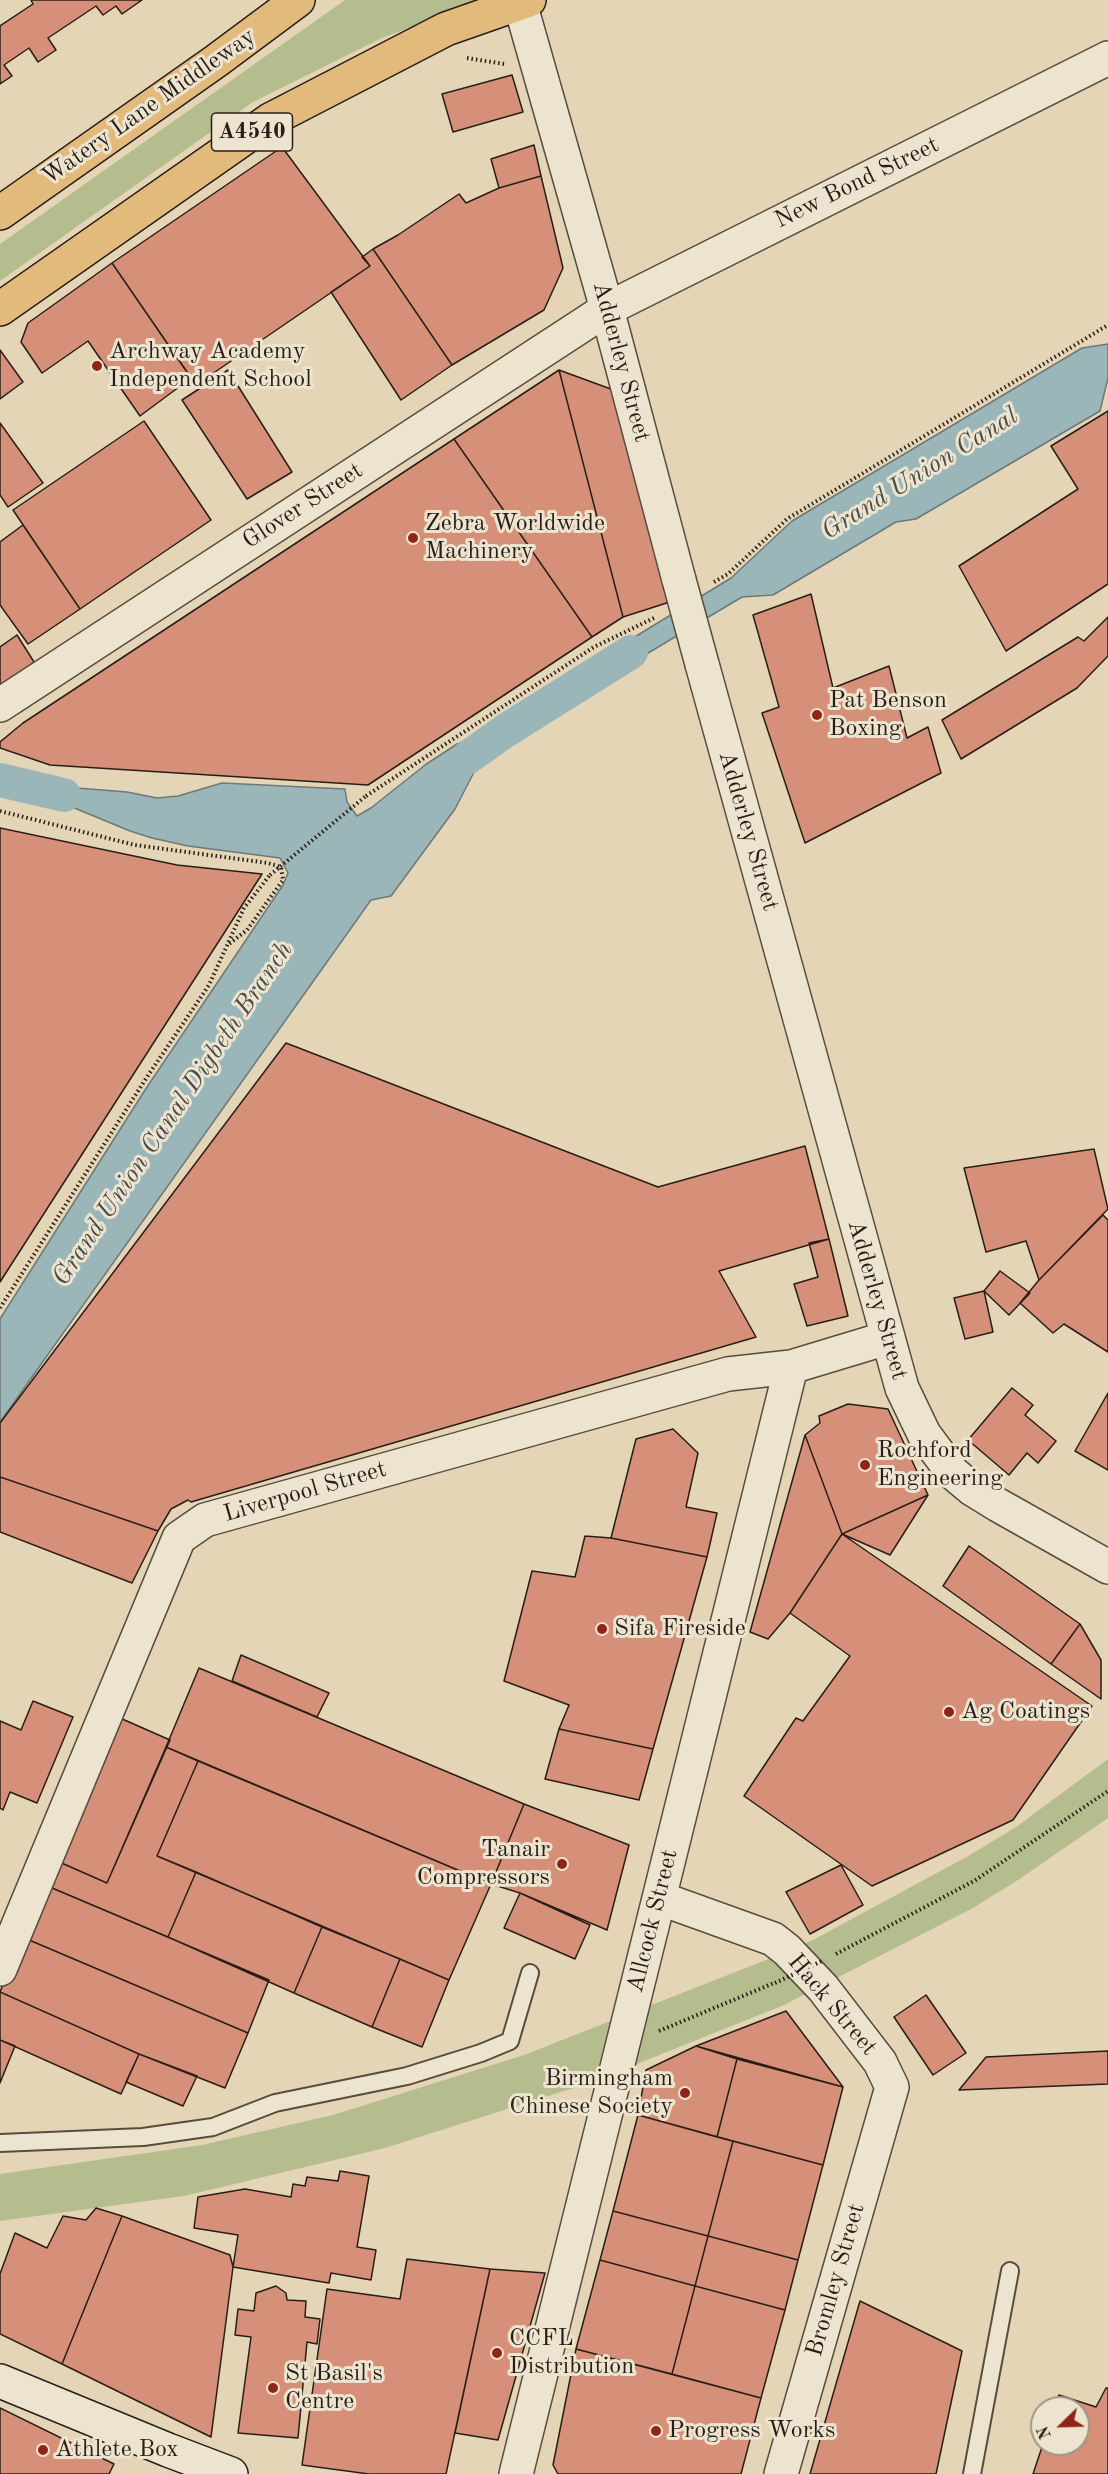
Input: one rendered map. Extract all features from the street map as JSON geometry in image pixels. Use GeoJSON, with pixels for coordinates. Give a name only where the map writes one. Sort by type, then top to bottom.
{"type":"FeatureCollection","features":[{"type":"Feature","properties":{"kind":"highway","name":"Watery Lane Middleway"},"geometry":{"type":"LineString","coordinates":[[0,213],[216,61],[298,0]]}},
{"type":"Feature","properties":{"kind":"highway","name":"A4540"},"geometry":{"type":"LineString","coordinates":[[0,309],[270,120],[446,29],[524,2]]}},
{"type":"Feature","properties":{"kind":"street","name":"Adderley Street"},"geometry":{"type":"LineString","coordinates":[[524,2],[606,309],[694,583],[702,664],[902,1388],[924,1434],[953,1473],[972,1489],[998,1505],[1108,1567]]}},
{"type":"Feature","properties":{"kind":"street","name":"New Bond Street"},"geometry":{"type":"LineString","coordinates":[[606,309],[1108,58]]}},
{"type":"Feature","properties":{"kind":"street","name":"Glover Street"},"geometry":{"type":"LineString","coordinates":[[0,705],[606,309]]}},
{"type":"Feature","properties":{"kind":"street","name":"Liverpool Street"},"geometry":{"type":"LineString","coordinates":[[0,1970],[179,1538],[205,1520],[728,1374],[791,1367],[887,1338]]}},
{"type":"Feature","properties":{"kind":"street","name":"Allcock Street"},"geometry":{"type":"LineString","coordinates":[[516,2474],[791,1367]]}},
{"type":"Feature","properties":{"kind":"street","name":"Hack Street"},"geometry":{"type":"LineString","coordinates":[[659,1898],[773,1939],[787,1950],[823,1988],[880,2062],[892,2087]]}},
{"type":"Feature","properties":{"kind":"street","name":"Bromley Street"},"geometry":{"type":"LineString","coordinates":[[781,2474],[892,2087]]}},
{"type":"Feature","properties":{"kind":"street"},"geometry":{"type":"LineString","coordinates":[[0,2381],[231,2474]]}},
{"type":"Feature","properties":{"kind":"lane"},"geometry":{"type":"LineString","coordinates":[[0,2143],[143,2137],[213,2127],[275,2103],[407,2076],[481,2053],[510,2041],[530,1973]]}},
{"type":"Feature","properties":{"kind":"lane"},"geometry":{"type":"LineString","coordinates":[[972,2474],[1010,2271]]}},
{"type":"Feature","properties":{"kind":"path"},"geometry":{"type":"LineString","coordinates":[[694,583],[728,574],[787,519],[1108,325]]}},
{"type":"Feature","properties":{"kind":"path"},"geometry":{"type":"LineString","coordinates":[[0,1308],[144,1080],[209,985],[244,908],[270,875],[366,796],[594,646],[659,616]]}},
{"type":"Feature","properties":{"kind":"path"},"geometry":{"type":"LineString","coordinates":[[0,811],[135,845],[268,863],[280,867],[283,880],[247,930],[229,945]]}},
{"type":"Feature","properties":{"kind":"path"},"geometry":{"type":"LineString","coordinates":[[653,2034],[822,1961],[974,1881],[1108,1791]]}},
{"type":"Feature","properties":{"kind":"green space"},"geometry":{"type":"Polygon","coordinates":[[[345,0],[483,0],[382,38],[253,102],[0,281],[0,244],[345,0]]]}},
{"type":"Feature","properties":{"kind":"green space"},"geometry":{"type":"Polygon","coordinates":[[[1108,1759],[1108,1818],[973,1908],[784,2005],[592,2082],[385,2148],[184,2196],[0,2221],[0,2174],[202,2145],[333,2115],[524,2055],[766,1960],[813,1940],[970,1855],[1016,1827],[1108,1759]]]}},
{"type":"Feature","properties":{"kind":"water"},"geometry":{"type":"Polygon","coordinates":[[[1108,344],[1108,378],[1100,411],[916,519],[896,522],[773,595],[742,597],[628,665],[603,669],[620,646],[731,578],[792,521],[1082,348],[1108,344]]]}},
{"type":"Feature","properties":{"kind":"water","name":"Grand Union Canal Digbeth Branch"},"geometry":{"type":"Polygon","coordinates":[[[505,731],[485,751],[455,809],[391,896],[371,900],[0,1422],[0,1319],[145,1090],[283,885],[288,873],[280,858],[188,846],[152,838],[14,783],[127,792],[157,798],[178,796],[222,783],[345,789],[347,802],[357,816],[457,744],[505,731]]]}},
{"type":"Feature","properties":{"kind":"building"},"geometry":{"type":"Polygon","coordinates":[[[31,0],[142,0],[122,14],[116,6],[103,15],[96,6],[48,38],[56,50],[38,62],[29,48],[4,65],[12,76],[0,84],[0,26],[33,4],[31,0]]]}},
{"type":"Feature","properties":{"kind":"building"},"geometry":{"type":"Polygon","coordinates":[[[512,75],[523,112],[453,132],[442,94],[512,75]]]}},
{"type":"Feature","properties":{"kind":"building"},"geometry":{"type":"Polygon","coordinates":[[[534,145],[541,176],[499,188],[491,159],[534,145]]]}},
{"type":"Feature","properties":{"kind":"building"},"geometry":{"type":"Polygon","coordinates":[[[282,147],[370,266],[196,385],[112,263],[282,147]]]}},
{"type":"Feature","properties":{"kind":"building"},"geometry":{"type":"Polygon","coordinates":[[[541,176],[563,268],[544,310],[452,365],[373,249],[459,194],[466,203],[499,188],[541,176]]]}},
{"type":"Feature","properties":{"kind":"building"},"geometry":{"type":"Polygon","coordinates":[[[373,249],[452,365],[401,400],[331,292],[370,266],[362,257],[373,249]]]}},
{"type":"Feature","properties":{"kind":"building"},"geometry":{"type":"Polygon","coordinates":[[[112,263],[191,378],[140,416],[88,341],[42,373],[21,342],[28,323],[112,263]]]}},
{"type":"Feature","properties":{"kind":"building"},"geometry":{"type":"Polygon","coordinates":[[[0,350],[23,382],[0,399],[0,350]]]}},
{"type":"Feature","properties":{"kind":"building"},"geometry":{"type":"Polygon","coordinates":[[[228,370],[292,472],[247,499],[182,400],[228,370]]]}},
{"type":"Feature","properties":{"kind":"building"},"geometry":{"type":"Polygon","coordinates":[[[559,370],[623,617],[592,637],[454,439],[559,370]]]}},
{"type":"Feature","properties":{"kind":"building"},"geometry":{"type":"Polygon","coordinates":[[[559,370],[619,392],[676,600],[623,617],[559,370]]]}},
{"type":"Feature","properties":{"kind":"building"},"geometry":{"type":"Polygon","coordinates":[[[1108,411],[1108,584],[1006,651],[959,566],[1078,489],[1051,446],[1108,411]]]}},
{"type":"Feature","properties":{"kind":"building"},"geometry":{"type":"Polygon","coordinates":[[[144,421],[211,520],[80,609],[13,510],[144,421]]]}},
{"type":"Feature","properties":{"kind":"building"},"geometry":{"type":"Polygon","coordinates":[[[0,423],[43,483],[8,507],[0,495],[0,423]]]}},
{"type":"Feature","properties":{"kind":"building","name":"Zebra Worldwide Machinery"},"geometry":{"type":"Polygon","coordinates":[[[454,439],[592,637],[368,785],[50,765],[0,748],[0,742],[23,723],[454,439]]]}},
{"type":"Feature","properties":{"kind":"building"},"geometry":{"type":"Polygon","coordinates":[[[23,525],[80,609],[28,644],[0,605],[0,542],[23,525]]]}},
{"type":"Feature","properties":{"kind":"building"},"geometry":{"type":"Polygon","coordinates":[[[811,594],[833,688],[889,666],[907,738],[928,727],[941,773],[805,843],[762,713],[779,707],[753,615],[811,594]]]}},
{"type":"Feature","properties":{"kind":"building"},"geometry":{"type":"Polygon","coordinates":[[[1108,617],[1108,656],[1077,688],[961,759],[942,720],[1078,637],[1084,641],[1108,617]]]}},
{"type":"Feature","properties":{"kind":"building"},"geometry":{"type":"Polygon","coordinates":[[[17,635],[34,662],[0,688],[0,647],[17,635]]]}},
{"type":"Feature","properties":{"kind":"building"},"geometry":{"type":"Polygon","coordinates":[[[0,828],[177,865],[262,874],[0,1282],[0,828]]]}},
{"type":"Feature","properties":{"kind":"building"},"geometry":{"type":"Polygon","coordinates":[[[286,1043],[658,1187],[805,1146],[829,1239],[719,1271],[756,1337],[191,1502],[188,1500],[171,1509],[158,1531],[0,1477],[0,1423],[286,1043]]]}},
{"type":"Feature","properties":{"kind":"building"},"geometry":{"type":"Polygon","coordinates":[[[1094,1149],[1108,1209],[1039,1280],[1026,1241],[986,1252],[964,1168],[1094,1149]]]}},
{"type":"Feature","properties":{"kind":"building"},"geometry":{"type":"Polygon","coordinates":[[[1103,1215],[1108,1220],[1108,1352],[1064,1324],[1053,1333],[1020,1303],[1039,1280],[1103,1215]]]}},
{"type":"Feature","properties":{"kind":"building"},"geometry":{"type":"Polygon","coordinates":[[[829,1239],[848,1316],[807,1326],[794,1284],[818,1277],[809,1243],[829,1239]]]}},
{"type":"Feature","properties":{"kind":"building"},"geometry":{"type":"Polygon","coordinates":[[[1000,1271],[1030,1293],[1009,1315],[984,1291],[1000,1271]]]}},
{"type":"Feature","properties":{"kind":"building"},"geometry":{"type":"Polygon","coordinates":[[[984,1291],[993,1332],[965,1339],[954,1298],[984,1291]]]}},
{"type":"Feature","properties":{"kind":"building"},"geometry":{"type":"Polygon","coordinates":[[[1012,1388],[1033,1405],[1025,1415],[1056,1441],[1038,1463],[1027,1453],[1009,1475],[968,1440],[1012,1388]]]}},
{"type":"Feature","properties":{"kind":"building"},"geometry":{"type":"Polygon","coordinates":[[[1108,1393],[1108,1470],[1075,1451],[1108,1393]]]}},
{"type":"Feature","properties":{"kind":"building","name":"Rochford Engineering"},"geometry":{"type":"Polygon","coordinates":[[[848,1404],[888,1409],[928,1495],[842,1534],[805,1435],[820,1423],[819,1416],[848,1404]]]}},
{"type":"Feature","properties":{"kind":"building"},"geometry":{"type":"Polygon","coordinates":[[[673,1429],[698,1453],[686,1507],[717,1513],[707,1557],[611,1538],[636,1439],[673,1429]]]}},
{"type":"Feature","properties":{"kind":"building"},"geometry":{"type":"Polygon","coordinates":[[[805,1435],[842,1534],[790,1613],[768,1639],[750,1632],[805,1435]]]}},
{"type":"Feature","properties":{"kind":"building"},"geometry":{"type":"Polygon","coordinates":[[[0,1477],[158,1531],[132,1583],[0,1532],[0,1477]]]}},
{"type":"Feature","properties":{"kind":"building"},"geometry":{"type":"Polygon","coordinates":[[[928,1495],[890,1555],[842,1534],[928,1495]]]}},
{"type":"Feature","properties":{"kind":"building","name":"Ag Coatings"},"geometry":{"type":"Polygon","coordinates":[[[842,1534],[1092,1706],[1013,1820],[872,1886],[744,1796],[796,1718],[803,1721],[850,1656],[790,1613],[842,1534]]]}},
{"type":"Feature","properties":{"kind":"building","name":"Sifa Fireside"},"geometry":{"type":"Polygon","coordinates":[[[585,1536],[611,1538],[707,1557],[653,1749],[559,1729],[569,1705],[504,1681],[532,1571],[575,1577],[585,1536]]]}},
{"type":"Feature","properties":{"kind":"building"},"geometry":{"type":"Polygon","coordinates":[[[969,1546],[1080,1624],[1051,1664],[943,1586],[969,1546]]]}},
{"type":"Feature","properties":{"kind":"building"},"geometry":{"type":"Polygon","coordinates":[[[1080,1624],[1101,1660],[1101,1699],[1051,1664],[1080,1624]]]}},
{"type":"Feature","properties":{"kind":"building"},"geometry":{"type":"Polygon","coordinates":[[[241,1655],[329,1693],[317,1717],[232,1681],[241,1655]]]}},
{"type":"Feature","properties":{"kind":"building"},"geometry":{"type":"Polygon","coordinates":[[[199,1668],[524,1804],[491,1884],[166,1747],[199,1668]]]}},
{"type":"Feature","properties":{"kind":"building"},"geometry":{"type":"Polygon","coordinates":[[[33,1701],[73,1717],[37,1803],[10,1792],[3,1810],[0,1808],[0,1721],[21,1730],[33,1701]]]}},
{"type":"Feature","properties":{"kind":"building"},"geometry":{"type":"Polygon","coordinates":[[[120,1718],[170,1740],[107,1883],[57,1861],[120,1718]]]}},
{"type":"Feature","properties":{"kind":"building"},"geometry":{"type":"Polygon","coordinates":[[[559,1729],[653,1749],[639,1800],[545,1779],[559,1729]]]}},
{"type":"Feature","properties":{"kind":"building"},"geometry":{"type":"Polygon","coordinates":[[[166,1747],[198,1761],[157,1856],[196,1872],[168,1937],[45,1885],[57,1861],[107,1883],[166,1747]]]}},
{"type":"Feature","properties":{"kind":"building"},"geometry":{"type":"Polygon","coordinates":[[[198,1761],[491,1884],[449,1980],[157,1856],[198,1761]]]}},
{"type":"Feature","properties":{"kind":"building","name":"Tanair Compressors"},"geometry":{"type":"Polygon","coordinates":[[[524,1804],[629,1845],[607,1930],[520,1893],[491,1884],[524,1804]]]}},
{"type":"Feature","properties":{"kind":"building"},"geometry":{"type":"Polygon","coordinates":[[[841,1865],[863,1905],[810,1934],[786,1892],[841,1865]]]}},
{"type":"Feature","properties":{"kind":"building"},"geometry":{"type":"Polygon","coordinates":[[[196,1872],[322,1927],[294,1993],[168,1937],[196,1872]]]}},
{"type":"Feature","properties":{"kind":"building"},"geometry":{"type":"Polygon","coordinates":[[[45,1885],[269,1980],[248,2033],[22,1937],[45,1885]]]}},
{"type":"Feature","properties":{"kind":"building"},"geometry":{"type":"Polygon","coordinates":[[[520,1893],[590,1925],[575,1959],[504,1928],[520,1893]]]}},
{"type":"Feature","properties":{"kind":"building"},"geometry":{"type":"Polygon","coordinates":[[[322,1927],[400,1959],[372,2027],[294,1993],[322,1927]]]}},
{"type":"Feature","properties":{"kind":"building"},"geometry":{"type":"Polygon","coordinates":[[[22,1937],[248,2033],[225,2088],[139,2054],[0,1992],[22,1937]]]}},
{"type":"Feature","properties":{"kind":"building"},"geometry":{"type":"Polygon","coordinates":[[[400,1959],[449,1980],[422,2047],[372,2027],[400,1959]]]}},
{"type":"Feature","properties":{"kind":"building"},"geometry":{"type":"Polygon","coordinates":[[[0,1992],[139,2054],[121,2094],[0,2040],[0,1992]]]}},
{"type":"Feature","properties":{"kind":"building"},"geometry":{"type":"Polygon","coordinates":[[[926,1995],[966,2053],[933,2075],[894,2017],[926,1995]]]}},
{"type":"Feature","properties":{"kind":"building"},"geometry":{"type":"Polygon","coordinates":[[[786,2011],[843,2087],[696,2046],[786,2011]]]}},
{"type":"Feature","properties":{"kind":"building"},"geometry":{"type":"Polygon","coordinates":[[[0,2040],[15,2046],[0,2083],[0,2040]]]}},
{"type":"Feature","properties":{"kind":"building","name":"Birmingham Chinese Society"},"geometry":{"type":"Polygon","coordinates":[[[696,2046],[737,2059],[717,2137],[638,2115],[646,2070],[696,2046]]]}},
{"type":"Feature","properties":{"kind":"building"},"geometry":{"type":"Polygon","coordinates":[[[1108,2051],[1108,2084],[959,2090],[986,2057],[1108,2051]]]}},
{"type":"Feature","properties":{"kind":"building"},"geometry":{"type":"Polygon","coordinates":[[[139,2054],[197,2076],[183,2106],[126,2082],[139,2054]]]}},
{"type":"Feature","properties":{"kind":"building"},"geometry":{"type":"Polygon","coordinates":[[[737,2059],[843,2087],[823,2165],[717,2137],[737,2059]]]}},
{"type":"Feature","properties":{"kind":"building"},"geometry":{"type":"Polygon","coordinates":[[[638,2115],[733,2141],[708,2236],[613,2211],[638,2115]]]}},
{"type":"Feature","properties":{"kind":"building"},"geometry":{"type":"Polygon","coordinates":[[[733,2141],[823,2165],[798,2260],[708,2236],[733,2141]]]}},
{"type":"Feature","properties":{"kind":"building"},"geometry":{"type":"Polygon","coordinates":[[[340,2171],[369,2176],[357,2247],[376,2250],[371,2280],[331,2273],[329,2283],[233,2267],[238,2235],[194,2228],[198,2197],[245,2189],[291,2197],[293,2184],[305,2186],[307,2177],[338,2181],[340,2171]]]}},
{"type":"Feature","properties":{"kind":"building"},"geometry":{"type":"Polygon","coordinates":[[[96,2208],[122,2216],[62,2364],[0,2334],[0,2274],[15,2233],[47,2248],[63,2216],[86,2220],[96,2208]]]}},
{"type":"Feature","properties":{"kind":"building"},"geometry":{"type":"Polygon","coordinates":[[[613,2211],[708,2236],[695,2286],[600,2260],[613,2211]]]}},
{"type":"Feature","properties":{"kind":"building"},"geometry":{"type":"Polygon","coordinates":[[[122,2216],[230,2255],[233,2267],[211,2437],[62,2364],[122,2216]]]}},
{"type":"Feature","properties":{"kind":"building"},"geometry":{"type":"Polygon","coordinates":[[[708,2236],[798,2260],[785,2310],[695,2286],[708,2236]]]}},
{"type":"Feature","properties":{"kind":"building"},"geometry":{"type":"Polygon","coordinates":[[[407,2259],[490,2269],[446,2474],[369,2474],[302,2465],[327,2289],[400,2299],[407,2259]]]}},
{"type":"Feature","properties":{"kind":"building"},"geometry":{"type":"Polygon","coordinates":[[[600,2260],[695,2286],[672,2374],[576,2349],[600,2260]]]}},
{"type":"Feature","properties":{"kind":"building","name":"CCFL Distribution"},"geometry":{"type":"Polygon","coordinates":[[[490,2269],[545,2273],[498,2440],[455,2433],[490,2269]]]}},
{"type":"Feature","properties":{"kind":"building","name":"St Basil's Centre"},"geometry":{"type":"Polygon","coordinates":[[[276,2286],[286,2293],[287,2300],[306,2301],[305,2317],[320,2319],[317,2344],[307,2342],[298,2438],[238,2433],[251,2337],[235,2335],[238,2309],[254,2311],[256,2293],[276,2286]]]}},
{"type":"Feature","properties":{"kind":"building"},"geometry":{"type":"Polygon","coordinates":[[[695,2286],[785,2310],[761,2398],[672,2374],[695,2286]]]}},
{"type":"Feature","properties":{"kind":"building"},"geometry":{"type":"Polygon","coordinates":[[[860,2301],[962,2351],[936,2474],[810,2474],[860,2301]]]}},
{"type":"Feature","properties":{"kind":"building","name":"Progress Works"},"geometry":{"type":"Polygon","coordinates":[[[576,2349],[761,2398],[741,2474],[558,2474],[553,2465],[576,2349]]]}},
{"type":"Feature","properties":{"kind":"building"},"geometry":{"type":"Polygon","coordinates":[[[1108,2388],[1108,2474],[1033,2474],[1039,2456],[1090,2456],[1090,2405],[1096,2407],[1108,2388]]]}},
{"type":"Feature","properties":{"kind":"building","name":"Athlete Box"},"geometry":{"type":"Polygon","coordinates":[[[0,2408],[114,2464],[109,2474],[0,2474],[0,2408]]]}},
{"type":"Feature","properties":{"kind":"waterway","name":"Grand Union Canal"},"geometry":{"type":"LineString","coordinates":[[467,758],[505,731],[631,652]]}},
{"type":"Feature","properties":{"kind":"waterway","name":"Grand Union Canal"},"geometry":{"type":"LineString","coordinates":[[0,780],[64,795]]}},
{"type":"Feature","properties":{"kind":"place","name":"Archway Academy Independent School"},"geometry":{"type":"Point","coordinates":[97,366]}},
{"type":"Feature","properties":{"kind":"place","name":"Zebra Worldwide Machinery"},"geometry":{"type":"Point","coordinates":[413,538]}},
{"type":"Feature","properties":{"kind":"place","name":"Pat Benson Boxing"},"geometry":{"type":"Point","coordinates":[817,715]}},
{"type":"Feature","properties":{"kind":"place","name":"Rochford Engineering"},"geometry":{"type":"Point","coordinates":[865,1465]}},
{"type":"Feature","properties":{"kind":"place","name":"Sifa Fireside"},"geometry":{"type":"Point","coordinates":[602,1629]}},
{"type":"Feature","properties":{"kind":"place","name":"Ag Coatings"},"geometry":{"type":"Point","coordinates":[949,1712]}},
{"type":"Feature","properties":{"kind":"place","name":"Tanair Compressors"},"geometry":{"type":"Point","coordinates":[562,1864]}},
{"type":"Feature","properties":{"kind":"place","name":"Birmingham Chinese Society"},"geometry":{"type":"Point","coordinates":[685,2093]}},
{"type":"Feature","properties":{"kind":"place","name":"CCFL Distribution"},"geometry":{"type":"Point","coordinates":[497,2353]}},
{"type":"Feature","properties":{"kind":"place","name":"St Basil's Centre"},"geometry":{"type":"Point","coordinates":[273,2388]}},
{"type":"Feature","properties":{"kind":"place","name":"Progress Works"},"geometry":{"type":"Point","coordinates":[656,2431]}},
{"type":"Feature","properties":{"kind":"place","name":"Athlete Box"},"geometry":{"type":"Point","coordinates":[43,2450]}}]}
